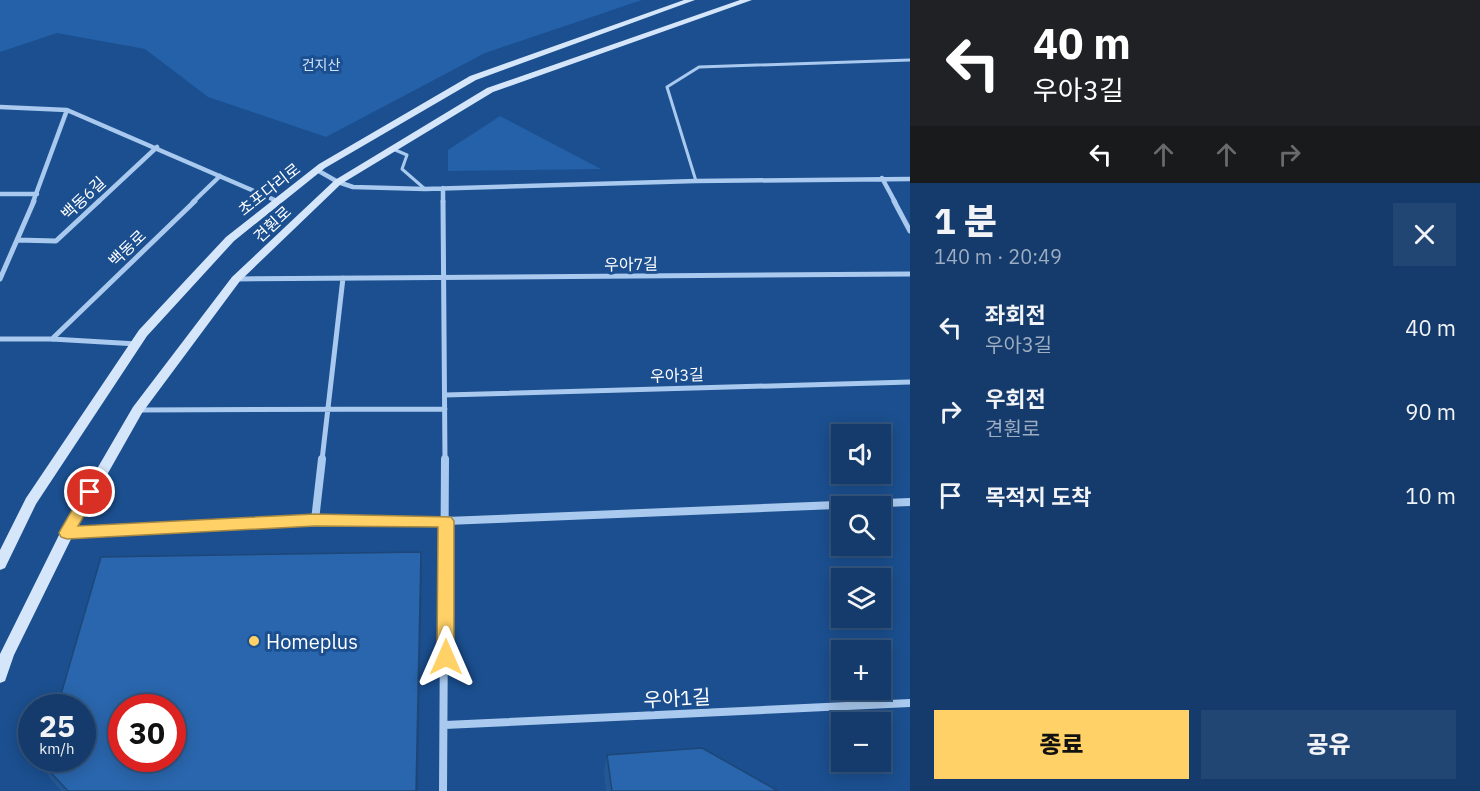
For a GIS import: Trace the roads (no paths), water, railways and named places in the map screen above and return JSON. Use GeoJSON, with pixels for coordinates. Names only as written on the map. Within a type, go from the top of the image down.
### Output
{"type":"FeatureCollection","features":[{"type":"Feature","properties":{"kind":"street","name":"초포다리로"},"geometry":{"type":"LineString","coordinates":[[0,564],[31,502],[143,333],[230,239],[317,170],[474,78],[691,0]]}},
{"type":"Feature","properties":{"kind":"street","name":"견훤로"},"geometry":{"type":"LineString","coordinates":[[0,676],[7,655],[67,533],[137,410],[236,279],[338,182],[490,90],[748,0]]}},
{"type":"Feature","properties":{"kind":"street"},"geometry":{"type":"LineString","coordinates":[[0,107],[67,110],[157,147],[277,201]]}},
{"type":"Feature","properties":{"kind":"street"},"geometry":{"type":"LineString","coordinates":[[0,279],[38,194],[67,110]]}},
{"type":"Feature","properties":{"kind":"street","name":"백동6길"},"geometry":{"type":"LineString","coordinates":[[17,240],[56,241],[157,147]]}},
{"type":"Feature","properties":{"kind":"street"},"geometry":{"type":"LineString","coordinates":[[317,170],[338,182],[353,187],[425,189],[696,181],[910,179]]}},
{"type":"Feature","properties":{"kind":"street","name":"백동로"},"geometry":{"type":"LineString","coordinates":[[52,339],[220,176]]}},
{"type":"Feature","properties":{"kind":"street"},"geometry":{"type":"LineString","coordinates":[[882,178],[910,231]]}},
{"type":"Feature","properties":{"kind":"street"},"geometry":{"type":"LineString","coordinates":[[443,188],[446,521],[443,791]]}},
{"type":"Feature","properties":{"kind":"street"},"geometry":{"type":"LineString","coordinates":[[0,194],[38,194]]}},
{"type":"Feature","properties":{"kind":"street","name":"우아7길"},"geometry":{"type":"LineString","coordinates":[[236,279],[910,274]]}},
{"type":"Feature","properties":{"kind":"street"},"geometry":{"type":"LineString","coordinates":[[315,520],[343,278]]}},
{"type":"Feature","properties":{"kind":"street"},"geometry":{"type":"LineString","coordinates":[[0,339],[52,339],[137,344]]}},
{"type":"Feature","properties":{"kind":"street","name":"우아3길"},"geometry":{"type":"LineString","coordinates":[[445,395],[910,382]]}},
{"type":"Feature","properties":{"kind":"street"},"geometry":{"type":"LineString","coordinates":[[137,410],[328,408],[445,410]]}},
{"type":"Feature","properties":{"kind":"street"},"geometry":{"type":"LineString","coordinates":[[67,533],[315,520],[446,521],[910,502]]}},
{"type":"Feature","properties":{"kind":"street","name":"우아1길"},"geometry":{"type":"LineString","coordinates":[[445,725],[910,704]]}},
{"type":"Feature","properties":{"kind":"lane"},"geometry":{"type":"LineString","coordinates":[[696,181],[668,87],[699,67],[910,60]]}},
{"type":"Feature","properties":{"kind":"lane"},"geometry":{"type":"LineString","coordinates":[[393,149],[408,155],[402,168],[425,189]]}},
{"type":"Feature","properties":{"kind":"place","name":"Homeplus"},"geometry":{"type":"Point","coordinates":[254,641]}},
{"type":"Feature","properties":{"kind":"park label","name":"건지산"},"geometry":{"type":"Point","coordinates":[321,65]}}]}
